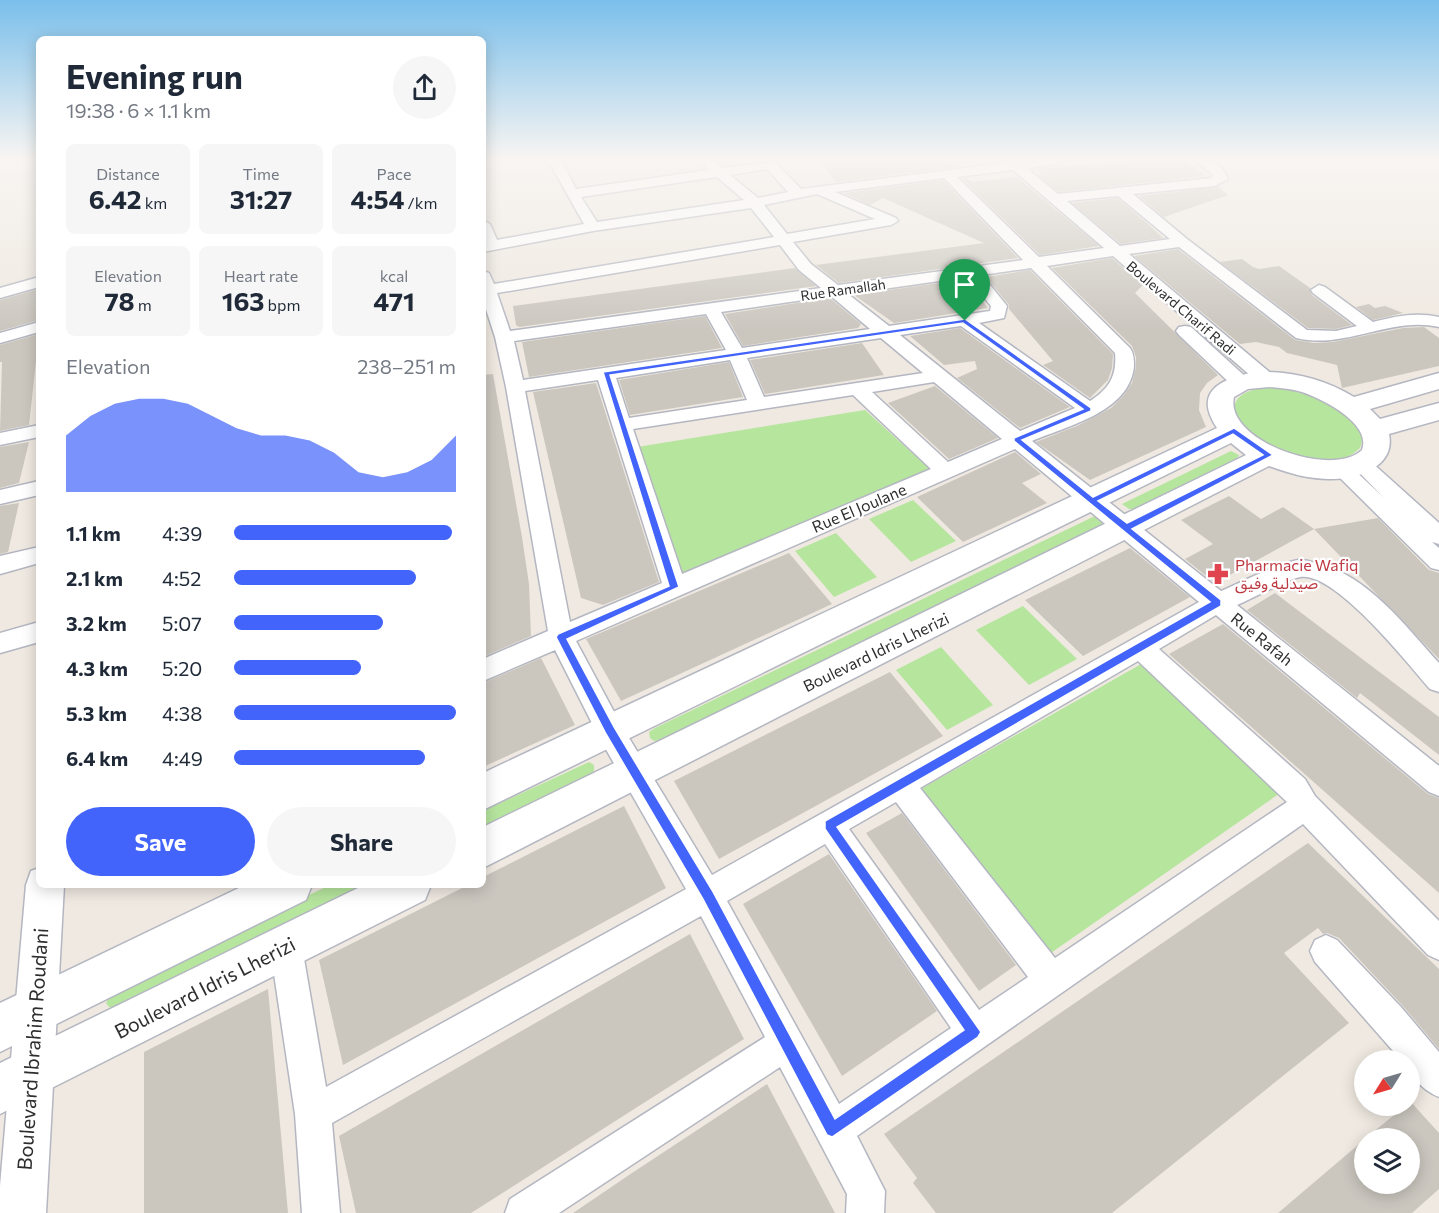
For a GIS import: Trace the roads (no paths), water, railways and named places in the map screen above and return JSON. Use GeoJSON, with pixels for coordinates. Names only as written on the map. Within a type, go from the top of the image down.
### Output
{"type":"FeatureCollection","features":[{"type":"Feature","properties":{"kind":"main road"},"geometry":{"type":"LineString","coordinates":[[1253,381],[1310,387],[1351,406],[1365,418],[1374,430],[1378,444],[1373,457],[1351,467],[1305,467],[1269,455],[1234,431],[1223,417],[1221,401],[1227,391],[1253,381]]}},
{"type":"Feature","properties":{"kind":"main road"},"geometry":{"type":"LineString","coordinates":[[1351,406],[1439,381]]}},
{"type":"Feature","properties":{"kind":"main road"},"geometry":{"type":"LineString","coordinates":[[1374,430],[1439,411]]}},
{"type":"Feature","properties":{"kind":"main road"},"geometry":{"type":"LineString","coordinates":[[486,791],[1234,431]]}},
{"type":"Feature","properties":{"kind":"main road","name":"Boulevard Idris Lherizi"},"geometry":{"type":"LineString","coordinates":[[486,847],[1269,455]]}},
{"type":"Feature","properties":{"kind":"main road"},"geometry":{"type":"LineString","coordinates":[[18,1019],[281,888]]}},
{"type":"Feature","properties":{"kind":"main road","name":"Boulevard Idris Lherizi"},"geometry":{"type":"LineString","coordinates":[[16,1082],[404,888]]}},
{"type":"Feature","properties":{"kind":"street"},"geometry":{"type":"LineString","coordinates":[[586,217],[593,227]]}},
{"type":"Feature","properties":{"kind":"street"},"geometry":{"type":"LineString","coordinates":[[488,246],[663,217]]}},
{"type":"Feature","properties":{"kind":"street","name":"Rue Rafah"},"geometry":{"type":"LineString","coordinates":[[766,217],[806,267],[834,291],[1439,783]]}},
{"type":"Feature","properties":{"kind":"street"},"geometry":{"type":"LineString","coordinates":[[486,283],[891,221],[881,217]]}},
{"type":"Feature","properties":{"kind":"street"},"geometry":{"type":"LineString","coordinates":[[990,217],[1037,263]]}},
{"type":"Feature","properties":{"kind":"street","name":"Boulevard Charif Radi"},"geometry":{"type":"LineString","coordinates":[[1068,217],[1253,381]]}},
{"type":"Feature","properties":{"kind":"street","name":"Boulevard Charif Radi"},"geometry":{"type":"LineString","coordinates":[[1074,217],[1108,253],[1253,381]]}},
{"type":"Feature","properties":{"kind":"street"},"geometry":{"type":"LineString","coordinates":[[1151,217],[1302,334],[1326,338],[1418,318],[1439,322]]}},
{"type":"Feature","properties":{"kind":"street","name":"Rue Ramallah"},"geometry":{"type":"LineString","coordinates":[[504,337],[1182,242]]}},
{"type":"Feature","properties":{"kind":"street","name":"Rue El Joulane"},"geometry":{"type":"LineString","coordinates":[[561,637],[1104,402],[1120,384],[1124,369],[1124,352],[1037,263]]}},
{"type":"Feature","properties":{"kind":"street"},"geometry":{"type":"LineString","coordinates":[[515,387],[993,316],[999,310],[999,306],[971,272]]}},
{"type":"Feature","properties":{"kind":"street"},"geometry":{"type":"LineString","coordinates":[[0,293],[36,283]]}},
{"type":"Feature","properties":{"kind":"street"},"geometry":{"type":"LineString","coordinates":[[486,286],[504,337],[515,387],[561,637],[610,731],[707,895],[788,1042],[832,1130],[866,1191],[865,1213]]}},
{"type":"Feature","properties":{"kind":"street"},"geometry":{"type":"LineString","coordinates":[[1319,290],[1371,328]]}},
{"type":"Feature","properties":{"kind":"street"},"geometry":{"type":"LineString","coordinates":[[711,308],[736,353],[758,404]]}},
{"type":"Feature","properties":{"kind":"street"},"geometry":{"type":"LineString","coordinates":[[965,321],[1089,410]]}},
{"type":"Feature","properties":{"kind":"street"},"geometry":{"type":"LineString","coordinates":[[0,338],[36,328]]}},
{"type":"Feature","properties":{"kind":"street"},"geometry":{"type":"LineString","coordinates":[[605,373],[675,587]]}},
{"type":"Feature","properties":{"kind":"street"},"geometry":{"type":"LineString","coordinates":[[622,425],[939,376]]}},
{"type":"Feature","properties":{"kind":"street"},"geometry":{"type":"LineString","coordinates":[[857,388],[946,471]]}},
{"type":"Feature","properties":{"kind":"street"},"geometry":{"type":"LineString","coordinates":[[0,439],[36,432]]}},
{"type":"Feature","properties":{"kind":"street"},"geometry":{"type":"LineString","coordinates":[[1351,467],[1439,536]]}},
{"type":"Feature","properties":{"kind":"street"},"geometry":{"type":"LineString","coordinates":[[1351,467],[1439,562]]}},
{"type":"Feature","properties":{"kind":"street"},"geometry":{"type":"LineString","coordinates":[[0,497],[36,489]]}},
{"type":"Feature","properties":{"kind":"street"},"geometry":{"type":"LineString","coordinates":[[0,565],[36,556]]}},
{"type":"Feature","properties":{"kind":"street"},"geometry":{"type":"LineString","coordinates":[[313,1114],[707,895],[1139,646],[1217,603],[1300,568],[1310,568],[1358,593],[1439,681]]}},
{"type":"Feature","properties":{"kind":"street"},"geometry":{"type":"LineString","coordinates":[[0,643],[36,634]]}},
{"type":"Feature","properties":{"kind":"street"},"geometry":{"type":"LineString","coordinates":[[486,658],[561,637]]}},
{"type":"Feature","properties":{"kind":"street"},"geometry":{"type":"LineString","coordinates":[[486,669],[561,637]]}},
{"type":"Feature","properties":{"kind":"street"},"geometry":{"type":"LineString","coordinates":[[1139,646],[1295,788],[1305,806],[1439,944]]}},
{"type":"Feature","properties":{"kind":"street"},"geometry":{"type":"LineString","coordinates":[[900,784],[1051,980]]}},
{"type":"Feature","properties":{"kind":"street"},"geometry":{"type":"LineString","coordinates":[[832,1130],[1305,806]]}},
{"type":"Feature","properties":{"kind":"street"},"geometry":{"type":"LineString","coordinates":[[829,825],[974,1032]]}},
{"type":"Feature","properties":{"kind":"street","name":"Boulevard Ibrahim Roudani"},"geometry":{"type":"LineString","coordinates":[[22,1213],[16,1082],[18,1019],[44,888]]}},
{"type":"Feature","properties":{"kind":"street"},"geometry":{"type":"LineString","coordinates":[[286,947],[313,1114],[321,1213]]}},
{"type":"Feature","properties":{"kind":"street"},"geometry":{"type":"LineString","coordinates":[[1326,951],[1389,1019],[1439,1079]]}},
{"type":"Feature","properties":{"kind":"street"},"geometry":{"type":"LineString","coordinates":[[524,1213],[788,1042]]}},
{"type":"Feature","properties":{"kind":"place","name":"Pharmacie Wafiq صيدلية وفيق"},"geometry":{"type":"Point","coordinates":[1218,574]}}]}
